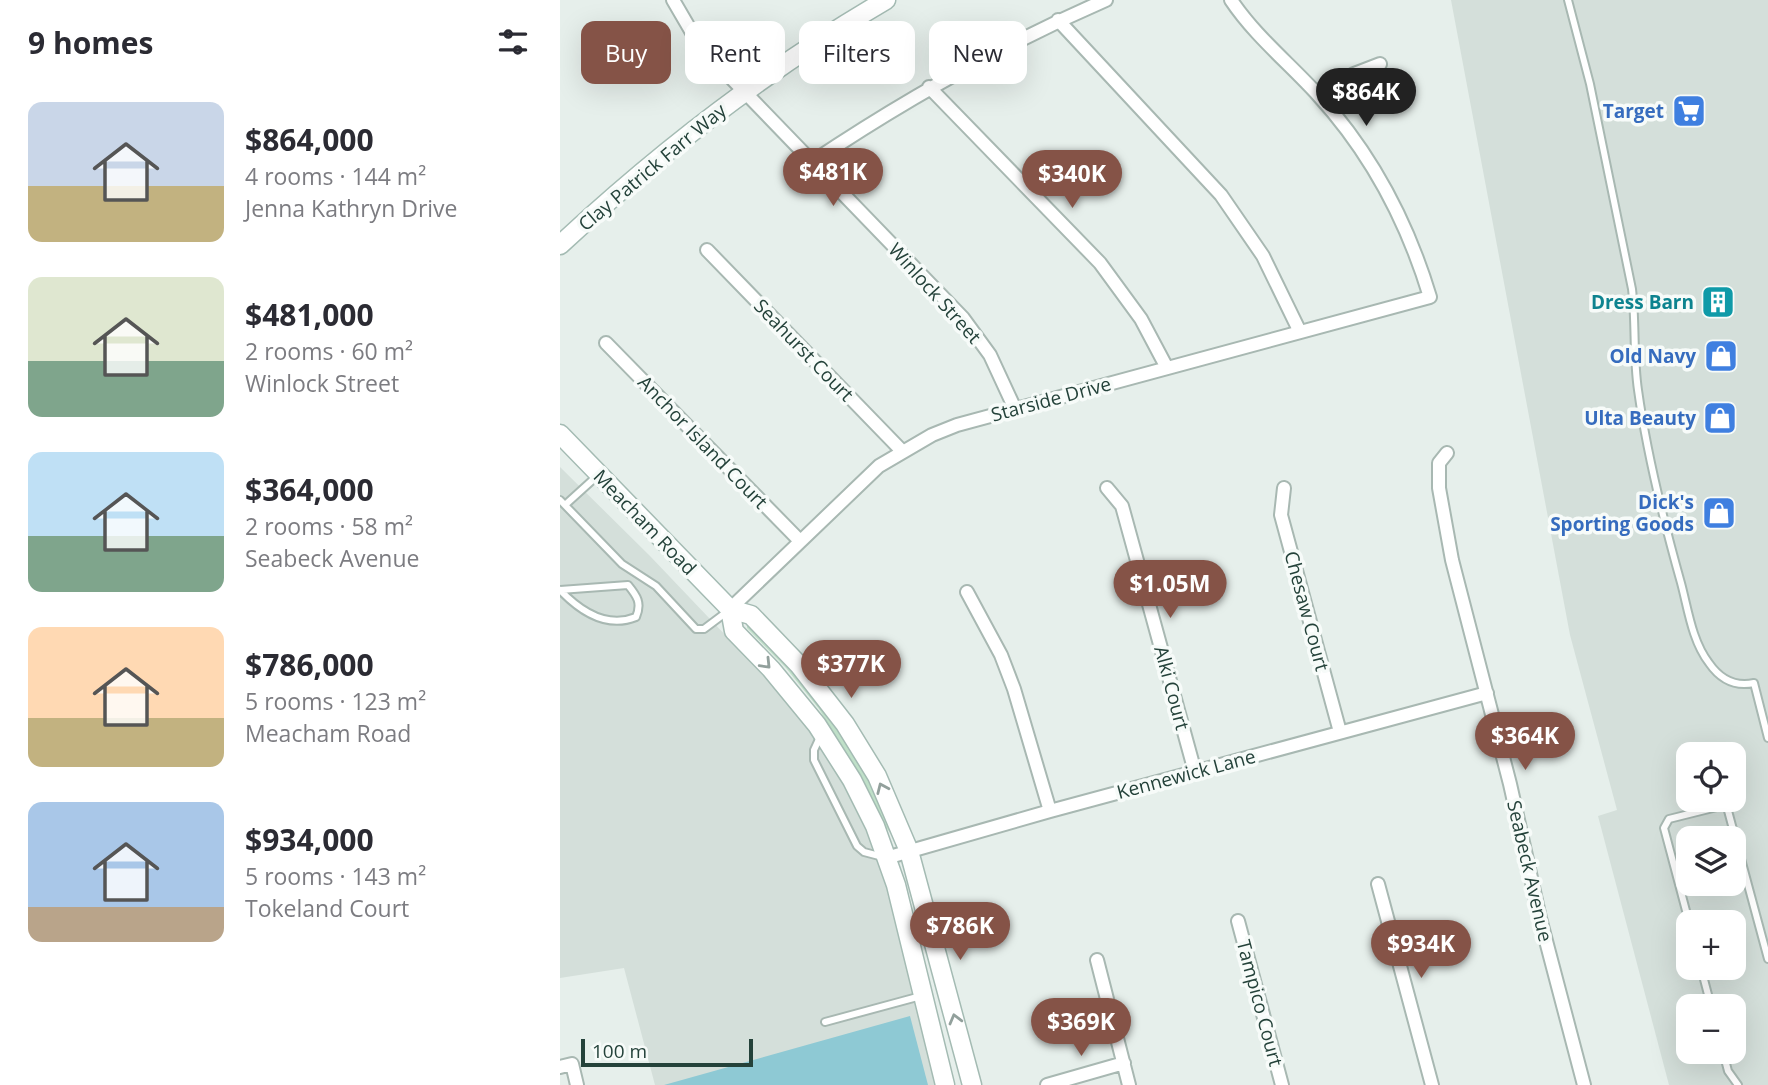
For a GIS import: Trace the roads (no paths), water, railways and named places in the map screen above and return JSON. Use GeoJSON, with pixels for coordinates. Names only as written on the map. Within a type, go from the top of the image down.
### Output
{"type":"FeatureCollection","features":[{"type":"Feature","properties":{"kind":"street","name":"Winlock Street"},"geometry":{"type":"LineString","coordinates":[[673,0],[694,36],[743,92],[963,318],[990,355],[1015,409]]}},
{"type":"Feature","properties":{"kind":"street","name":"Clay Patrick Farr Way"},"geometry":{"type":"LineString","coordinates":[[560,245],[653,161],[743,92],[802,51],[886,0]]}},
{"type":"Feature","properties":{"kind":"street"},"geometry":{"type":"LineString","coordinates":[[811,162],[929,87],[1058,20],[1106,0]]}},
{"type":"Feature","properties":{"kind":"street"},"geometry":{"type":"LineString","coordinates":[[1231,0],[1249,23],[1318,95],[1354,74],[1380,64]]}},
{"type":"Feature","properties":{"kind":"street"},"geometry":{"type":"LineString","coordinates":[[1058,20],[1221,195],[1263,256],[1300,332]]}},
{"type":"Feature","properties":{"kind":"street"},"geometry":{"type":"LineString","coordinates":[[929,87],[1100,263],[1141,318],[1167,368]]}},
{"type":"Feature","properties":{"kind":"street","name":"Starside Drive"},"geometry":{"type":"LineString","coordinates":[[730,609],[862,481],[902,451],[932,435],[957,425],[1430,297],[1411,242],[1379,175],[1341,121],[1318,95]]}},
{"type":"Feature","properties":{"kind":"street","name":"Seahurst Court"},"geometry":{"type":"LineString","coordinates":[[707,250],[902,451]]}},
{"type":"Feature","properties":{"kind":"street","name":"Anchor Island Court"},"geometry":{"type":"LineString","coordinates":[[606,343],[800,541]]}},
{"type":"Feature","properties":{"kind":"street","name":"Meacham Road"},"geometry":{"type":"LineString","coordinates":[[560,434],[730,609],[751,615],[799,665],[845,724],[877,776],[909,850],[972,1085]]}},
{"type":"Feature","properties":{"kind":"street","name":"Seabeck Avenue"},"geometry":{"type":"LineString","coordinates":[[1447,453],[1439,463],[1444,524],[1510,784],[1581,1084]]}},
{"type":"Feature","properties":{"kind":"street","name":"Alki Court"},"geometry":{"type":"LineString","coordinates":[[1107,488],[1122,506],[1195,772]]}},
{"type":"Feature","properties":{"kind":"street","name":"Chesaw Court"},"geometry":{"type":"LineString","coordinates":[[1284,488],[1281,515],[1340,732]]}},
{"type":"Feature","properties":{"kind":"street"},"geometry":{"type":"LineString","coordinates":[[967,592],[1001,655],[1014,689],[1049,811]]}},
{"type":"Feature","properties":{"kind":"street","name":"Meacham Road"},"geometry":{"type":"LineString","coordinates":[[730,609],[734,631],[798,700],[822,732],[852,780],[875,826],[896,885],[945,1085]]}},
{"type":"Feature","properties":{"kind":"street","name":"Kennewick Lane"},"geometry":{"type":"LineString","coordinates":[[886,858],[1049,811],[1487,693]]}},
{"type":"Feature","properties":{"kind":"street"},"geometry":{"type":"LineString","coordinates":[[1378,884],[1432,1085]]}},
{"type":"Feature","properties":{"kind":"street","name":"Tampico Court"},"geometry":{"type":"LineString","coordinates":[[1238,921],[1282,1085]]}},
{"type":"Feature","properties":{"kind":"street"},"geometry":{"type":"LineString","coordinates":[[1097,960],[1129,1085]]}},
{"type":"Feature","properties":{"kind":"street"},"geometry":{"type":"LineString","coordinates":[[1047,1085],[1124,1063]]}},
{"type":"Feature","properties":{"kind":"street"},"geometry":{"type":"LineString","coordinates":[[566,1066],[577,1085]]}},
{"type":"Feature","properties":{"kind":"lane"},"geometry":{"type":"LineString","coordinates":[[1567,0],[1590,84],[1632,289],[1636,316],[1634,345],[1638,389],[1656,492],[1693,628],[1708,663],[1719,674],[1741,685],[1754,683],[1768,738]]}},
{"type":"Feature","properties":{"kind":"lane"},"geometry":{"type":"LineString","coordinates":[[599,474],[563,503],[622,564],[656,586],[674,603],[696,629],[704,629],[730,609]]}},
{"type":"Feature","properties":{"kind":"lane"},"geometry":{"type":"LineString","coordinates":[[628,585],[637,596],[640,608],[636,617],[623,623],[604,619],[579,610],[560,590],[628,585]]}},
{"type":"Feature","properties":{"kind":"lane"},"geometry":{"type":"LineString","coordinates":[[822,732],[814,750],[814,760],[857,846],[864,852],[886,858]]}},
{"type":"Feature","properties":{"kind":"lane"},"geometry":{"type":"LineString","coordinates":[[1686,910],[1664,828],[1669,819],[1721,806],[1727,807],[1768,959]]}},
{"type":"Feature","properties":{"kind":"lane"},"geometry":{"type":"LineString","coordinates":[[825,1022],[923,995]]}},
{"type":"Feature","properties":{"kind":"lane"},"geometry":{"type":"LineString","coordinates":[[1726,1064],[1738,1085]]}},
{"type":"Feature","properties":{"kind":"water"},"geometry":{"type":"Polygon","coordinates":[[[910,1016],[928,1085],[664,1085],[910,1016]]]}},
{"type":"Feature","properties":{"kind":"place","name":"Target"},"geometry":{"type":"Point","coordinates":[1689,111]}},
{"type":"Feature","properties":{"kind":"place","name":"Dress Barn"},"geometry":{"type":"Point","coordinates":[1718,302]}},
{"type":"Feature","properties":{"kind":"place","name":"Old Navy"},"geometry":{"type":"Point","coordinates":[1721,356]}},
{"type":"Feature","properties":{"kind":"place","name":"Ulta Beauty"},"geometry":{"type":"Point","coordinates":[1720,418]}},
{"type":"Feature","properties":{"kind":"place","name":"Dick's Sporting Goods"},"geometry":{"type":"Point","coordinates":[1719,513]}}]}
